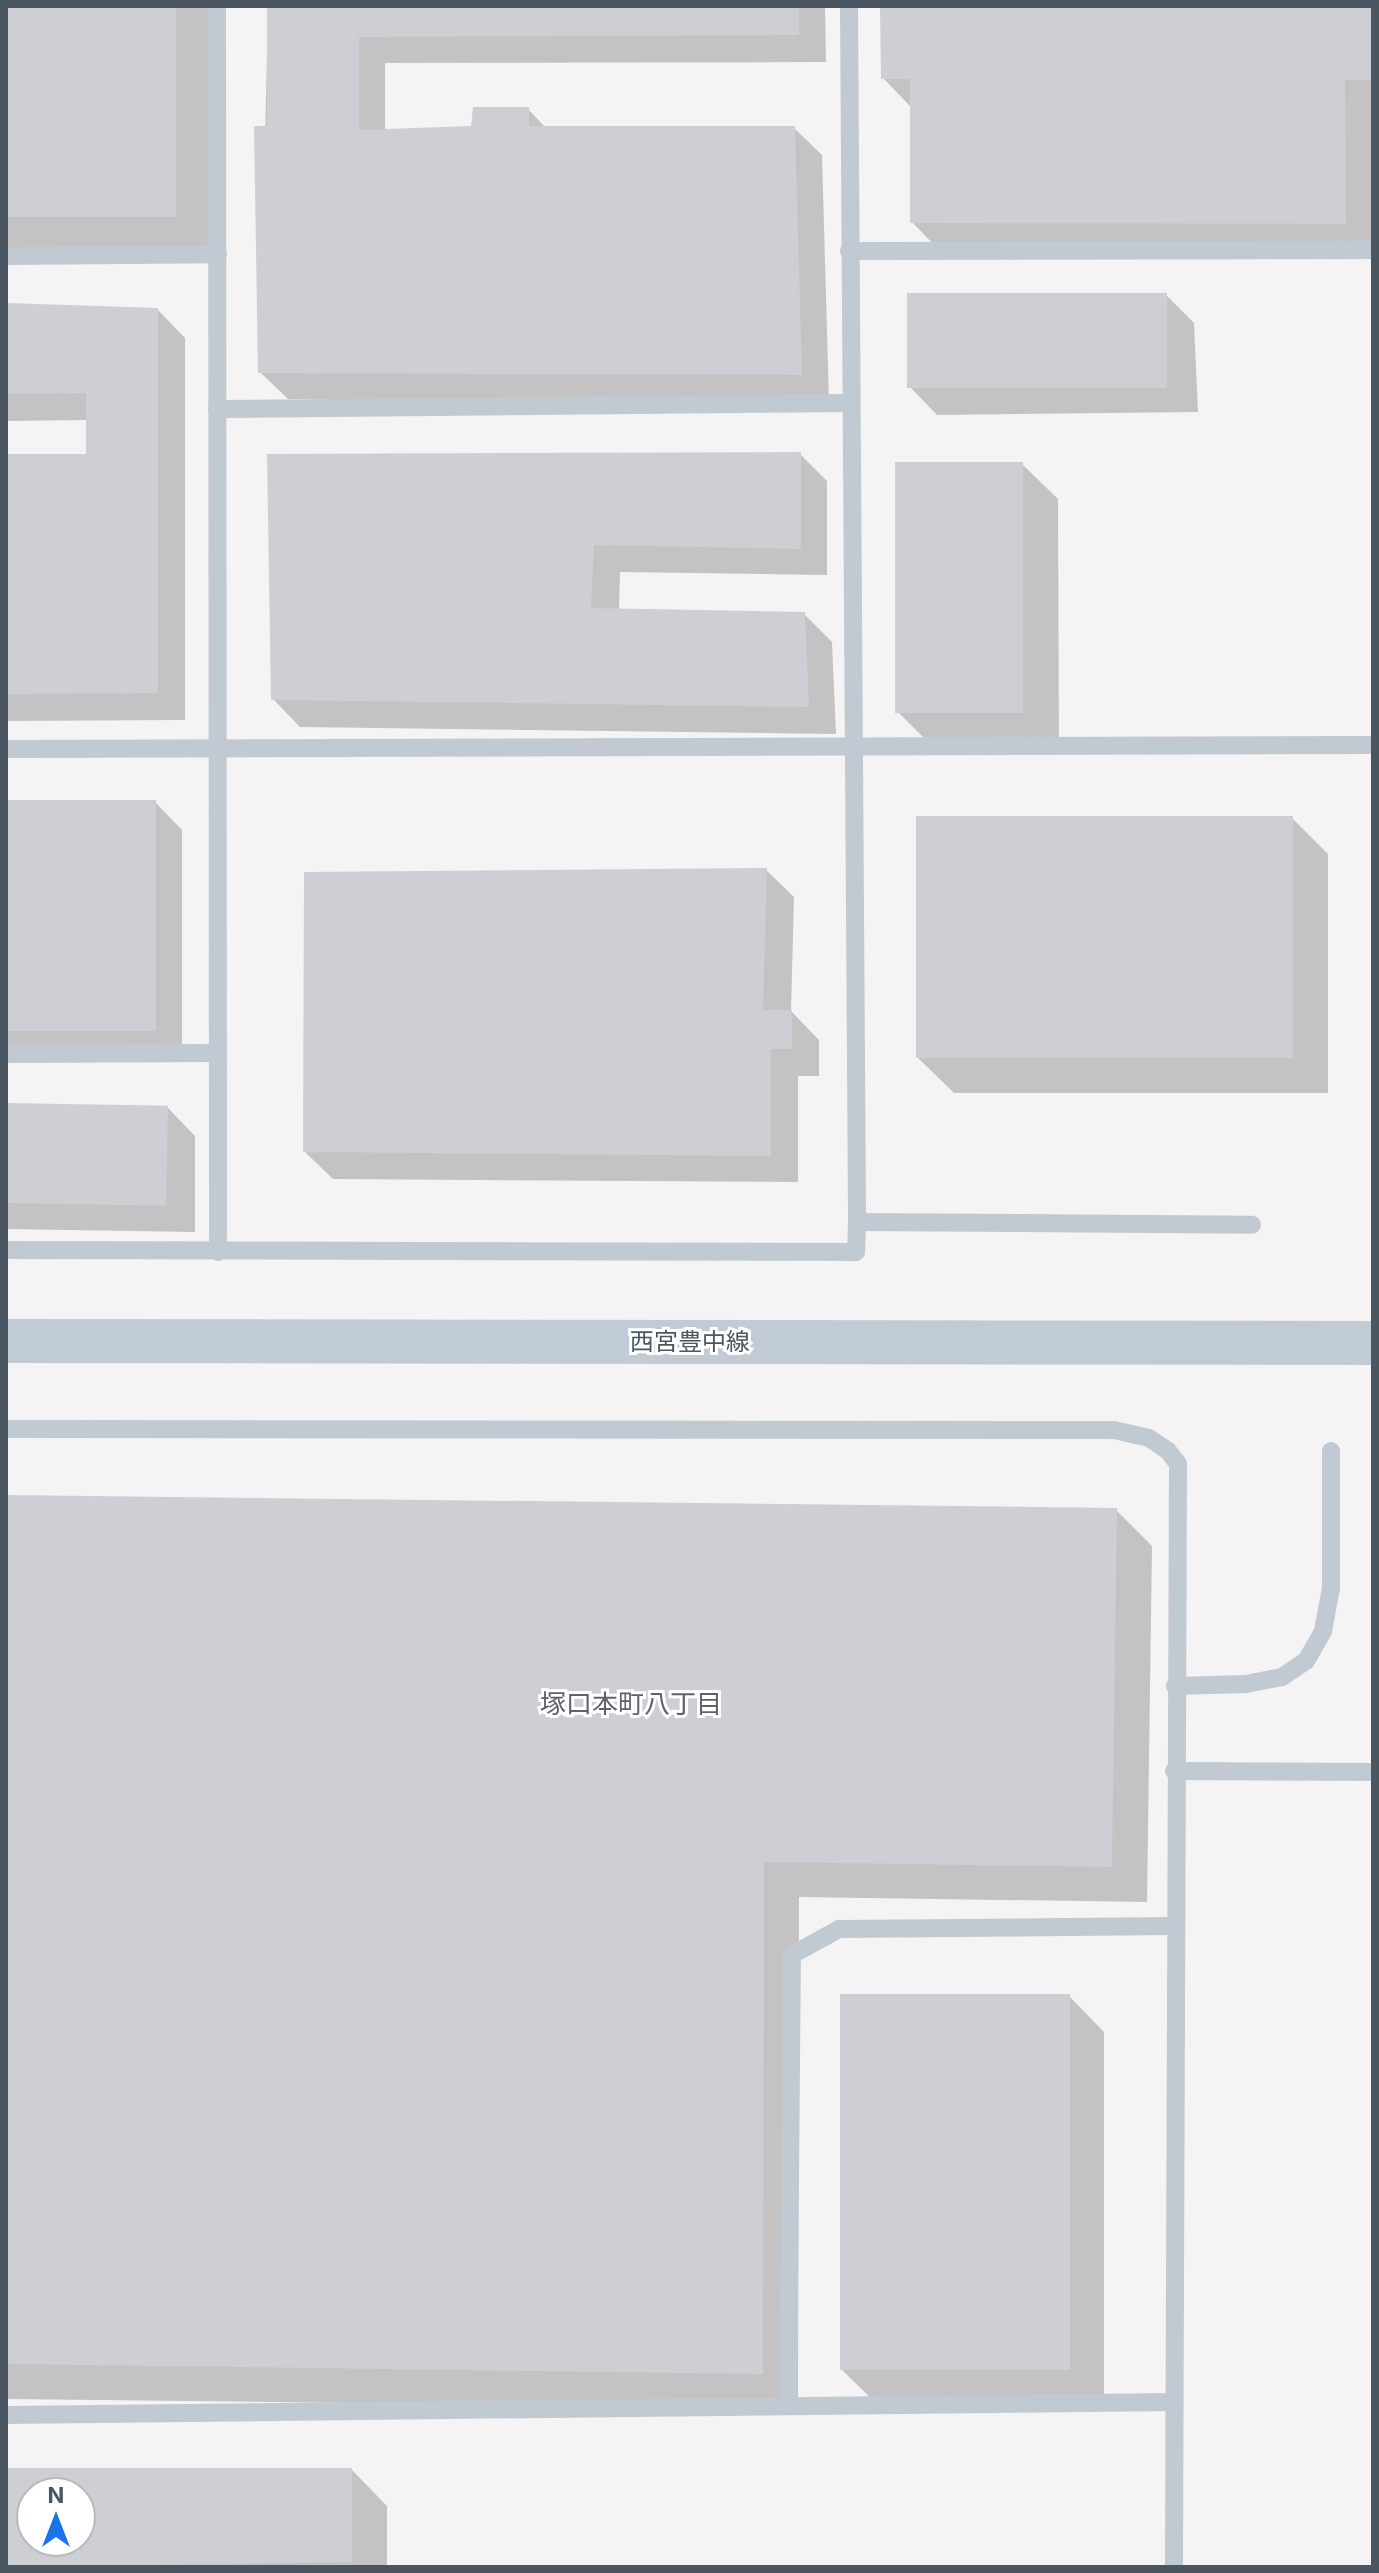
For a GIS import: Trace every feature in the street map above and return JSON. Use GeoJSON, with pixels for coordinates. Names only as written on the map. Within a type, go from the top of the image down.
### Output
{"type":"FeatureCollection","features":[{"type":"Feature","properties":{"kind":"main road","name":"西宮豊中線"},"geometry":{"type":"LineString","coordinates":[[6,1341],[1373,1343]]}},
{"type":"Feature","properties":{"kind":"lane"},"geometry":{"type":"LineString","coordinates":[[217,6],[215,1053],[218,1252]]}},
{"type":"Feature","properties":{"kind":"lane"},"geometry":{"type":"LineString","coordinates":[[6,1250],[856,1252],[849,745],[849,6]]}},
{"type":"Feature","properties":{"kind":"lane"},"geometry":{"type":"LineString","coordinates":[[849,251],[1373,250]]}},
{"type":"Feature","properties":{"kind":"lane"},"geometry":{"type":"LineString","coordinates":[[6,256],[218,254]]}},
{"type":"Feature","properties":{"kind":"lane"},"geometry":{"type":"LineString","coordinates":[[217,409],[849,403]]}},
{"type":"Feature","properties":{"kind":"lane"},"geometry":{"type":"LineString","coordinates":[[6,749],[1373,745]]}},
{"type":"Feature","properties":{"kind":"lane"},"geometry":{"type":"LineString","coordinates":[[6,1054],[215,1053]]}},
{"type":"Feature","properties":{"kind":"lane"},"geometry":{"type":"LineString","coordinates":[[857,1222],[1252,1225]]}},
{"type":"Feature","properties":{"kind":"lane"},"geometry":{"type":"LineString","coordinates":[[6,1429],[1114,1430],[1149,1438],[1178,1464],[1173,1926],[1174,2567]]}},
{"type":"Feature","properties":{"kind":"lane"},"geometry":{"type":"LineString","coordinates":[[1175,1686],[1258,1681],[1306,1661],[1323,1631],[1331,1588],[1331,1451]]}},
{"type":"Feature","properties":{"kind":"lane"},"geometry":{"type":"LineString","coordinates":[[1174,1771],[1373,1772]]}},
{"type":"Feature","properties":{"kind":"lane"},"geometry":{"type":"LineString","coordinates":[[788,2406],[792,1955],[839,1929],[1173,1926]]}},
{"type":"Feature","properties":{"kind":"lane"},"geometry":{"type":"LineString","coordinates":[[6,2415],[1173,2402]]}},
{"type":"Feature","properties":{"kind":"building"},"geometry":{"type":"Polygon","coordinates":[[[6,6],[176,6],[176,217],[6,217],[6,6]]]}},
{"type":"Feature","properties":{"kind":"building"},"geometry":{"type":"Polygon","coordinates":[[[267,6],[799,6],[799,35],[359,37],[359,130],[471,126],[473,107],[529,107],[529,126],[795,126],[802,375],[258,373],[254,126],[267,126],[267,6]]]}},
{"type":"Feature","properties":{"kind":"building"},"geometry":{"type":"Polygon","coordinates":[[[880,6],[1373,6],[1373,80],[1345,80],[1346,224],[910,223],[910,79],[881,79],[880,6]]]}},
{"type":"Feature","properties":{"kind":"building"},"geometry":{"type":"Polygon","coordinates":[[[907,293],[1167,293],[1167,388],[907,388],[907,293]]]}},
{"type":"Feature","properties":{"kind":"building"},"geometry":{"type":"Polygon","coordinates":[[[6,303],[158,308],[158,693],[6,694],[6,454],[86,454],[86,393],[6,394],[6,303]]]}},
{"type":"Feature","properties":{"kind":"building"},"geometry":{"type":"Polygon","coordinates":[[[801,452],[801,549],[594,545],[591,608],[805,612],[809,707],[271,700],[267,454],[801,452]]]}},
{"type":"Feature","properties":{"kind":"building"},"geometry":{"type":"Polygon","coordinates":[[[895,462],[1023,462],[1023,713],[895,713],[895,462]]]}},
{"type":"Feature","properties":{"kind":"building"},"geometry":{"type":"Polygon","coordinates":[[[6,800],[156,800],[156,1031],[6,1031],[6,800]]]}},
{"type":"Feature","properties":{"kind":"building"},"geometry":{"type":"Polygon","coordinates":[[[916,816],[1293,816],[1293,1058],[916,1058],[916,816]]]}},
{"type":"Feature","properties":{"kind":"building"},"geometry":{"type":"Polygon","coordinates":[[[767,868],[763,1010],[792,1010],[792,1049],[771,1049],[771,1156],[303,1152],[304,872],[767,868]]]}},
{"type":"Feature","properties":{"kind":"building"},"geometry":{"type":"Polygon","coordinates":[[[6,1103],[168,1106],[166,1206],[6,1203],[6,1103]]]}},
{"type":"Feature","properties":{"kind":"building"},"geometry":{"type":"Polygon","coordinates":[[[6,1495],[1117,1508],[1112,1867],[764,1862],[763,2374],[6,2364],[6,1495]]]}},
{"type":"Feature","properties":{"kind":"building"},"geometry":{"type":"Polygon","coordinates":[[[840,1994],[1070,1994],[1070,2370],[840,2370],[840,1994]]]}},
{"type":"Feature","properties":{"kind":"building"},"geometry":{"type":"Polygon","coordinates":[[[6,2468],[352,2468],[352,2562],[6,2567],[6,2468]]]}},
{"type":"Feature","properties":{"kind":"district","name":"塚口本町八丁目"},"geometry":{"type":"Point","coordinates":[631,1704]}}]}
